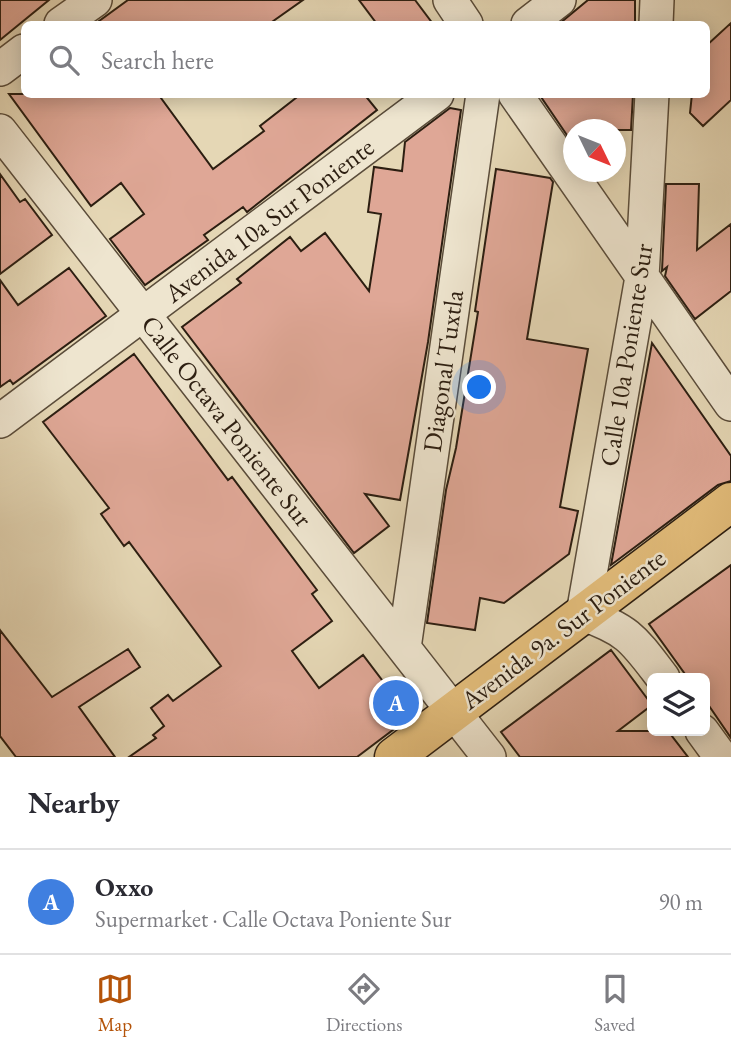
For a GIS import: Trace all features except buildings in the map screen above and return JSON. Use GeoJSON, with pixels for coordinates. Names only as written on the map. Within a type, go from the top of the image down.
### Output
{"type":"FeatureCollection","features":[{"type":"Feature","properties":{"kind":"main road","name":"Avenida 9a. Sur Poniente"},"geometry":{"type":"LineString","coordinates":[[394,757],[731,502]]}},
{"type":"Feature","properties":{"kind":"street"},"geometry":{"type":"LineString","coordinates":[[65,21],[95,0]]}},
{"type":"Feature","properties":{"kind":"street"},"geometry":{"type":"LineString","coordinates":[[450,0],[464,21]]}},
{"type":"Feature","properties":{"kind":"street"},"geometry":{"type":"LineString","coordinates":[[532,21],[559,0]]}},
{"type":"Feature","properties":{"kind":"street"},"geometry":{"type":"LineString","coordinates":[[656,21],[657,0]]}},
{"type":"Feature","properties":{"kind":"street"},"geometry":{"type":"LineString","coordinates":[[0,69],[21,53]]}},
{"type":"Feature","properties":{"kind":"street","name":"Avenida 10a Sur Poniente"},"geometry":{"type":"LineString","coordinates":[[0,421],[432,98]]}},
{"type":"Feature","properties":{"kind":"street","name":"Diagonal Tuxtla"},"geometry":{"type":"LineString","coordinates":[[404,648],[481,98]]}},
{"type":"Feature","properties":{"kind":"street"},"geometry":{"type":"LineString","coordinates":[[518,98],[731,404]]}},
{"type":"Feature","properties":{"kind":"street","name":"Calle 10a Poniente Sur"},"geometry":{"type":"LineString","coordinates":[[583,614],[642,277],[652,98]]}},
{"type":"Feature","properties":{"kind":"street","name":"Calle Octava Poniente Sur"},"geometry":{"type":"LineString","coordinates":[[0,131],[489,757]]}},
{"type":"Feature","properties":{"kind":"street"},"geometry":{"type":"LineString","coordinates":[[583,614],[616,625],[637,643],[659,673]]}},
{"type":"Feature","properties":{"kind":"street"},"geometry":{"type":"LineString","coordinates":[[706,736],[721,757]]}},
{"type":"Feature","properties":{"kind":"place","name":"Oxxo"},"geometry":{"type":"Point","coordinates":[396,703]}}]}
